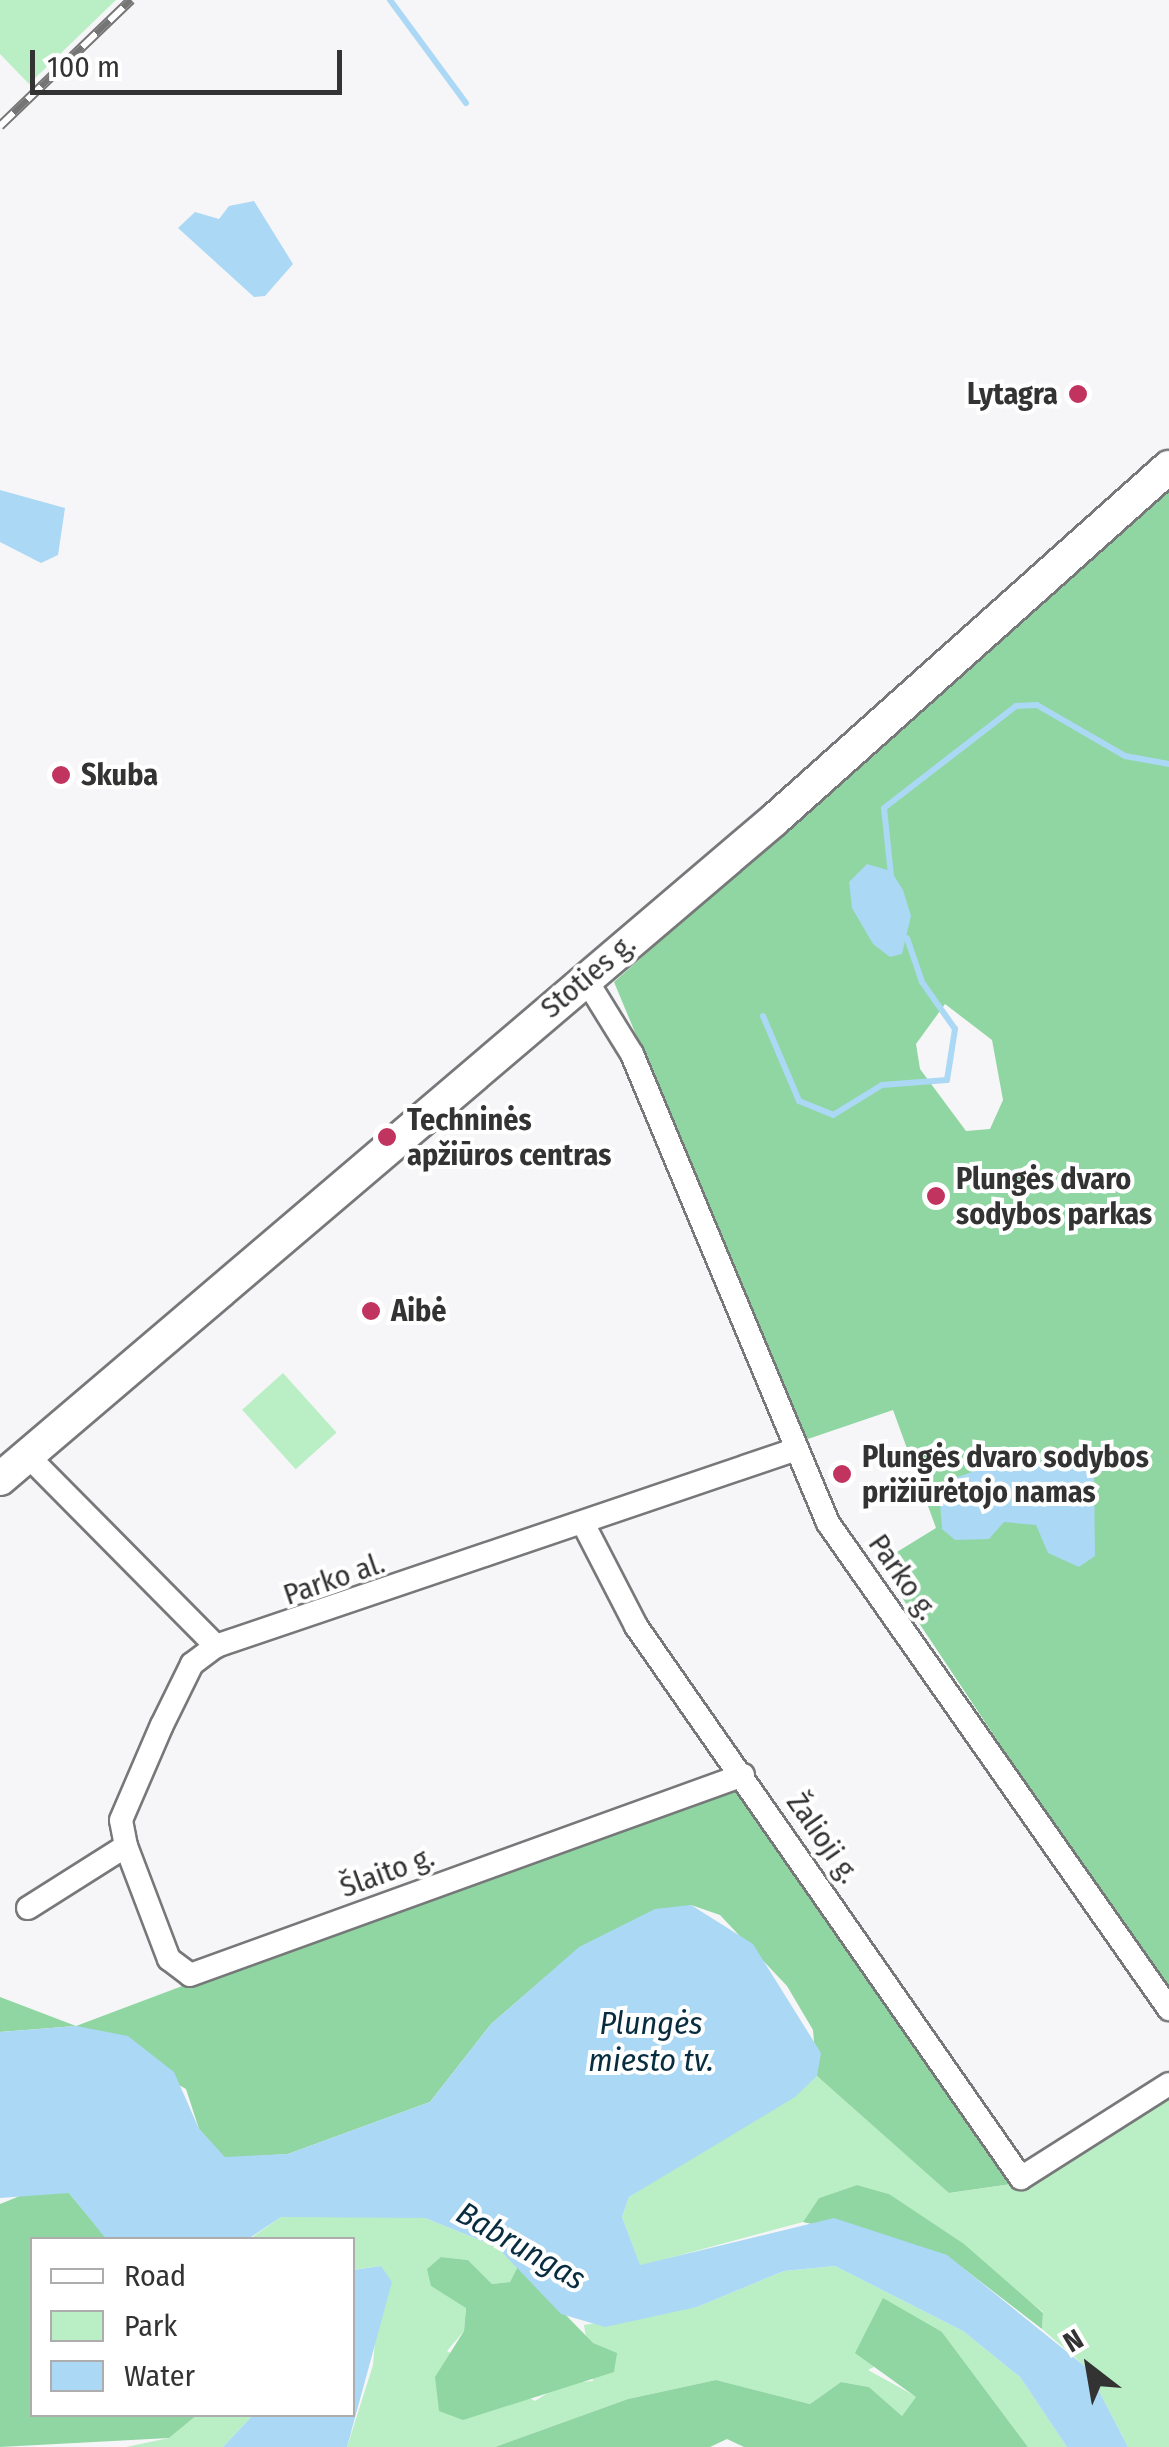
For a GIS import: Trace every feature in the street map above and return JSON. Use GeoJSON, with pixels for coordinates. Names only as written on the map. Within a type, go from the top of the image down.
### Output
{"type":"FeatureCollection","features":[{"type":"Feature","properties":{"kind":"main road","name":"Stoties g."},"geometry":{"type":"LineString","coordinates":[[0,1479],[585,978],[1169,467]]}},
{"type":"Feature","properties":{"kind":"street","name":"Parko g."},"geometry":{"type":"LineString","coordinates":[[585,978],[632,1054],[794,1450],[828,1523],[1169,2009]]}},
{"type":"Feature","properties":{"kind":"street","name":"Parko al."},"geometry":{"type":"LineString","coordinates":[[126,1846],[121,1820],[162,1725],[192,1664],[216,1646],[585,1526],[794,1450]]}},
{"type":"Feature","properties":{"kind":"street"},"geometry":{"type":"LineString","coordinates":[[27,1455],[216,1646]]}},
{"type":"Feature","properties":{"kind":"street","name":"Žalioji g."},"geometry":{"type":"LineString","coordinates":[[585,1526],[636,1626],[744,1775],[1020,2178],[1169,2084]]}},
{"type":"Feature","properties":{"kind":"street","name":"Šlaito g."},"geometry":{"type":"LineString","coordinates":[[126,1846],[169,1959],[190,1975],[744,1775]]}},
{"type":"Feature","properties":{"kind":"street"},"geometry":{"type":"LineString","coordinates":[[28,1908],[126,1846]]}},
{"type":"Feature","properties":{"kind":"green space"},"geometry":{"type":"Polygon","coordinates":[[[0,0],[116,0],[29,84],[0,54],[0,0]]]}},
{"type":"Feature","properties":{"kind":"green space","name":"Plungės dvaro sodybos parkas"},"geometry":{"type":"Polygon","coordinates":[[[1169,490],[1169,1998],[879,1563],[936,1528],[893,1410],[805,1440],[614,982],[1169,490]],[[945,1004],[916,1044],[920,1069],[966,1131],[990,1129],[1003,1100],[992,1040],[945,1004]]]}},
{"type":"Feature","properties":{"kind":"green space"},"geometry":{"type":"Polygon","coordinates":[[[283,1373],[337,1432],[296,1469],[242,1410],[283,1373]]]}},
{"type":"Feature","properties":{"kind":"green space"},"geometry":{"type":"Polygon","coordinates":[[[743,1775],[1018,2183],[949,2193],[817,2076],[813,2030],[787,1986],[720,1915],[691,1905],[579,1948],[491,2024],[430,2102],[288,2154],[225,2158],[199,2129],[186,2089],[76,2026],[743,1775]]]}},
{"type":"Feature","properties":{"kind":"green space"},"geometry":{"type":"Polygon","coordinates":[[[0,1997],[76,2026],[0,2032],[0,1997]]]}},
{"type":"Feature","properties":{"kind":"green space"},"geometry":{"type":"Polygon","coordinates":[[[817,2076],[950,2193],[1018,2183],[1169,2092],[1169,2447],[1128,2447],[1087,2368],[1042,2329],[1043,2312],[889,2194],[857,2185],[819,2198],[803,2222],[640,2266],[622,2217],[629,2197],[817,2076]]]}},
{"type":"Feature","properties":{"kind":"green space"},"geometry":{"type":"Polygon","coordinates":[[[857,2185],[889,2194],[964,2244],[1043,2313],[1042,2329],[946,2255],[803,2222],[819,2198],[857,2185]]]}},
{"type":"Feature","properties":{"kind":"green space"},"geometry":{"type":"Polygon","coordinates":[[[40,2188],[69,2193],[105,2237],[30,2237],[30,2417],[195,2417],[169,2438],[0,2447],[0,2204],[40,2188]]]}},
{"type":"Feature","properties":{"kind":"green space"},"geometry":{"type":"Polygon","coordinates":[[[281,2217],[425,2218],[497,2247],[518,2266],[510,2282],[492,2284],[468,2260],[441,2257],[431,2286],[466,2307],[464,2331],[447,2351],[535,2401],[563,2383],[593,2381],[584,2325],[697,2307],[784,2271],[835,2266],[963,2331],[1020,2377],[1067,2447],[1028,2447],[942,2332],[868,2370],[917,2397],[902,2416],[869,2387],[841,2382],[810,2404],[716,2380],[628,2399],[495,2447],[347,2447],[373,2365],[381,2266],[355,2270],[355,2237],[252,2237],[281,2217]]]}},
{"type":"Feature","properties":{"kind":"green space"},"geometry":{"type":"Polygon","coordinates":[[[441,2257],[468,2260],[492,2284],[510,2282],[518,2266],[593,2343],[617,2353],[614,2372],[463,2420],[439,2411],[435,2377],[464,2331],[466,2308],[431,2286],[427,2269],[441,2257]]]}},
{"type":"Feature","properties":{"kind":"green space"},"geometry":{"type":"Polygon","coordinates":[[[883,2298],[942,2332],[1028,2447],[744,2447],[727,2439],[710,2447],[495,2447],[628,2399],[716,2380],[810,2404],[841,2382],[869,2387],[902,2416],[916,2397],[855,2353],[883,2298]]]}},
{"type":"Feature","properties":{"kind":"green space"},"geometry":{"type":"Polygon","coordinates":[[[195,2417],[251,2417],[223,2447],[126,2447],[169,2438],[195,2417]]]}},
{"type":"Feature","properties":{"kind":"water"},"geometry":{"type":"Polygon","coordinates":[[[254,201],[293,264],[265,296],[254,297],[178,228],[195,212],[219,219],[229,206],[254,201]]]}},
{"type":"Feature","properties":{"kind":"water"},"geometry":{"type":"Polygon","coordinates":[[[0,490],[65,508],[58,555],[41,563],[0,542],[0,490]]]}},
{"type":"Feature","properties":{"kind":"water"},"geometry":{"type":"Polygon","coordinates":[[[867,864],[891,871],[903,890],[911,916],[902,954],[890,957],[873,944],[852,908],[849,882],[867,864]]]}},
{"type":"Feature","properties":{"kind":"water"},"geometry":{"type":"Polygon","coordinates":[[[1047,1459],[1085,1465],[1094,1475],[1095,1556],[1079,1567],[1048,1553],[1036,1525],[1004,1522],[989,1539],[955,1540],[942,1529],[940,1502],[958,1477],[992,1465],[1025,1470],[1047,1459]]]}},
{"type":"Feature","properties":{"kind":"water","name":"Plungės miesto tv."},"geometry":{"type":"Polygon","coordinates":[[[691,1905],[753,1944],[821,2053],[817,2076],[795,2097],[629,2197],[622,2217],[640,2265],[834,2218],[947,2255],[1087,2368],[1128,2447],[1067,2447],[1020,2377],[963,2331],[835,2266],[784,2271],[697,2307],[605,2327],[561,2314],[497,2247],[425,2218],[281,2217],[251,2237],[105,2237],[69,2193],[0,2198],[0,2032],[76,2026],[128,2036],[174,2072],[199,2129],[225,2157],[288,2154],[430,2102],[491,2024],[579,1947],[655,1909],[691,1905]]]}},
{"type":"Feature","properties":{"kind":"water"},"geometry":{"type":"Polygon","coordinates":[[[381,2266],[392,2282],[347,2447],[223,2447],[251,2417],[355,2417],[355,2270],[381,2266]]]}},
{"type":"Feature","properties":{"kind":"waterway"},"geometry":{"type":"LineString","coordinates":[[390,0],[466,103]]}},
{"type":"Feature","properties":{"kind":"waterway"},"geometry":{"type":"LineString","coordinates":[[891,875],[884,808],[1016,706],[1037,705],[1125,756],[1169,764]]}},
{"type":"Feature","properties":{"kind":"waterway"},"geometry":{"type":"LineString","coordinates":[[763,1016],[799,1101],[833,1115],[882,1085],[947,1080],[955,1029],[922,982],[907,938]]}},
{"type":"Feature","properties":{"kind":"railway"},"geometry":{"type":"LineString","coordinates":[[0,126],[131,0]]}},
{"type":"Feature","properties":{"kind":"place","name":"Lytagra"},"geometry":{"type":"Point","coordinates":[1078,394]}},
{"type":"Feature","properties":{"kind":"place","name":"Skuba"},"geometry":{"type":"Point","coordinates":[61,775]}},
{"type":"Feature","properties":{"kind":"place","name":"Techninės apžiūros centras"},"geometry":{"type":"Point","coordinates":[387,1137]}},
{"type":"Feature","properties":{"kind":"place","name":"Plungės dvaro sodybos parkas"},"geometry":{"type":"Point","coordinates":[936,1196]}},
{"type":"Feature","properties":{"kind":"place","name":"Aibė"},"geometry":{"type":"Point","coordinates":[371,1311]}},
{"type":"Feature","properties":{"kind":"place","name":"Plungės dvaro sodybos prižiūrėtojo namas"},"geometry":{"type":"Point","coordinates":[842,1474]}},
{"type":"Feature","properties":{"kind":"water label","name":"Babrungas"},"geometry":{"type":"Point","coordinates":[521,2246]}}]}
